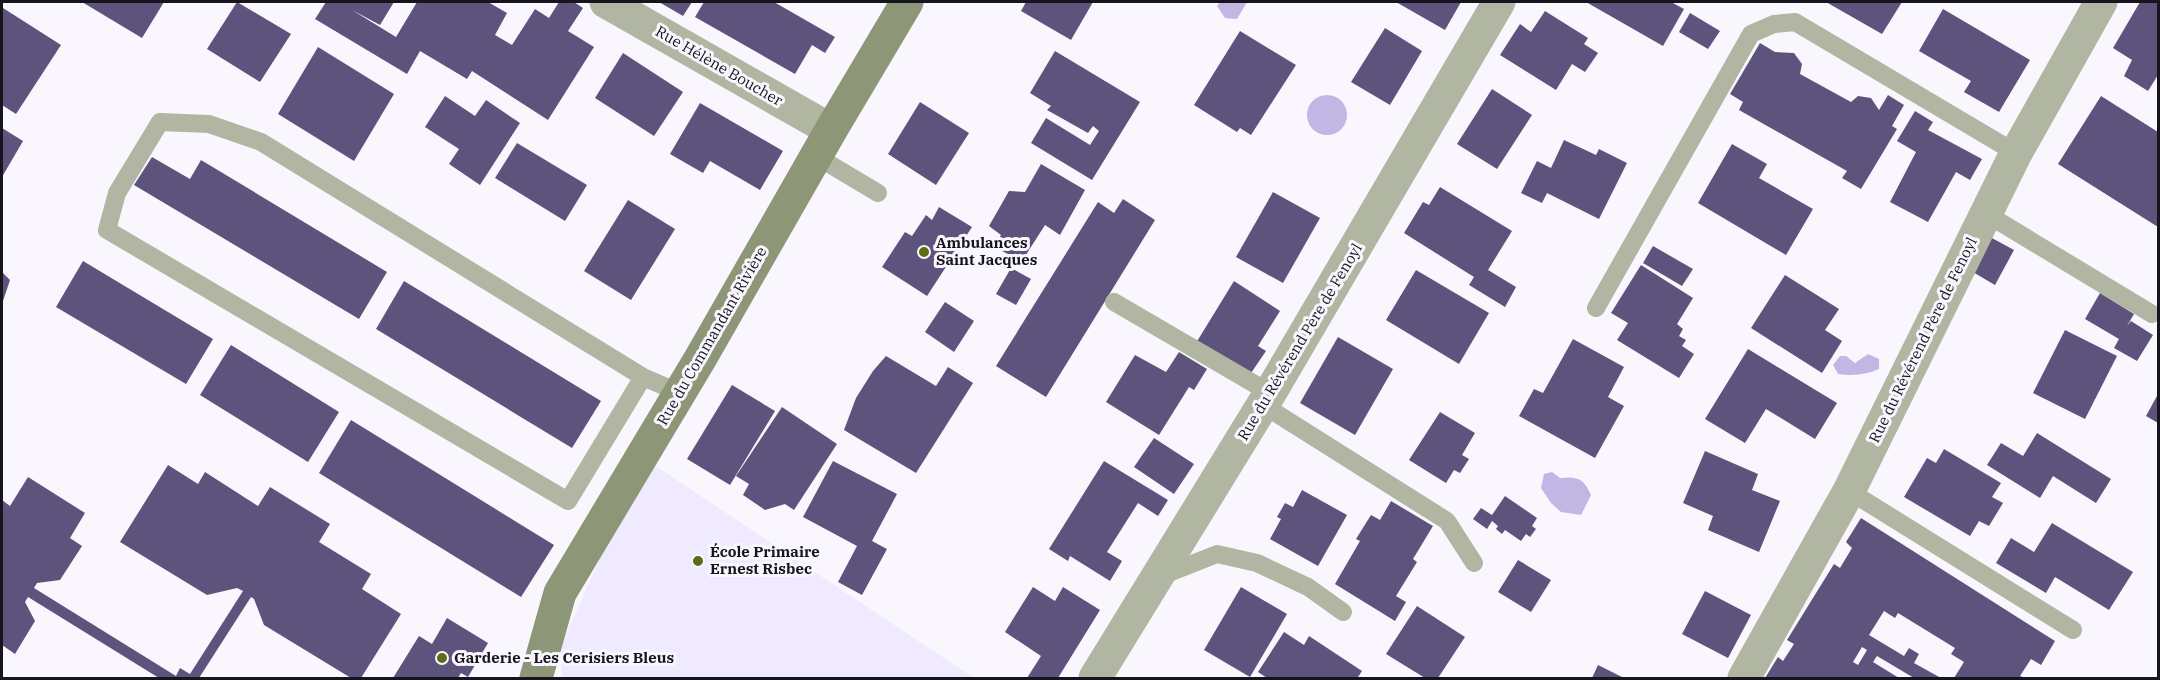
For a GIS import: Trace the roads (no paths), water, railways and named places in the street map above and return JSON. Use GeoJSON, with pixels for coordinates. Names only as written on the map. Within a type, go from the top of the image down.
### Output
{"type":"FeatureCollection","features":[{"type":"Feature","properties":{"kind":"street","name":"Rue Hélène Boucher"},"geometry":{"type":"LineString","coordinates":[[606,2],[823,143]]}},
{"type":"Feature","properties":{"kind":"street","name":"Rue du Commandant Rivière"},"geometry":{"type":"LineString","coordinates":[[536,678],[560,593],[680,393],[823,143],[907,2]]}},
{"type":"Feature","properties":{"kind":"street","name":"Rue du Révérend Père de Fenoyl"},"geometry":{"type":"LineString","coordinates":[[1095,678],[1267,399],[1499,2]]}},
{"type":"Feature","properties":{"kind":"street","name":"Rue du Révérend Père de Fenoyl"},"geometry":{"type":"LineString","coordinates":[[1744,678],[1849,491],[1985,213],[2101,2]]}},
{"type":"Feature","properties":{"kind":"lane"},"geometry":{"type":"LineString","coordinates":[[1596,308],[1751,34],[1774,24],[1795,22],[2016,153]]}},
{"type":"Feature","properties":{"kind":"lane"},"geometry":{"type":"LineString","coordinates":[[643,377],[568,501],[107,230],[117,193],[160,122],[209,124],[261,142],[643,377],[680,393]]}},
{"type":"Feature","properties":{"kind":"lane"},"geometry":{"type":"LineString","coordinates":[[823,143],[878,193]]}},
{"type":"Feature","properties":{"kind":"lane"},"geometry":{"type":"LineString","coordinates":[[1985,213],[2152,314]]}},
{"type":"Feature","properties":{"kind":"lane"},"geometry":{"type":"LineString","coordinates":[[1114,302],[1267,399],[1447,521],[1474,563]]}},
{"type":"Feature","properties":{"kind":"lane"},"geometry":{"type":"LineString","coordinates":[[1849,491],[2073,630]]}},
{"type":"Feature","properties":{"kind":"lane"},"geometry":{"type":"LineString","coordinates":[[1158,577],[1217,554],[1257,563],[1308,587],[1343,612]]}},
{"type":"Feature","properties":{"kind":"place","name":"Ambulances Saint Jacques"},"geometry":{"type":"Point","coordinates":[924,252]}},
{"type":"Feature","properties":{"kind":"place","name":"École Primaire Ernest Risbec"},"geometry":{"type":"Point","coordinates":[698,561]}},
{"type":"Feature","properties":{"kind":"place","name":"Garderie - Les Cerisiers Bleus"},"geometry":{"type":"Point","coordinates":[442,658]}}]}
